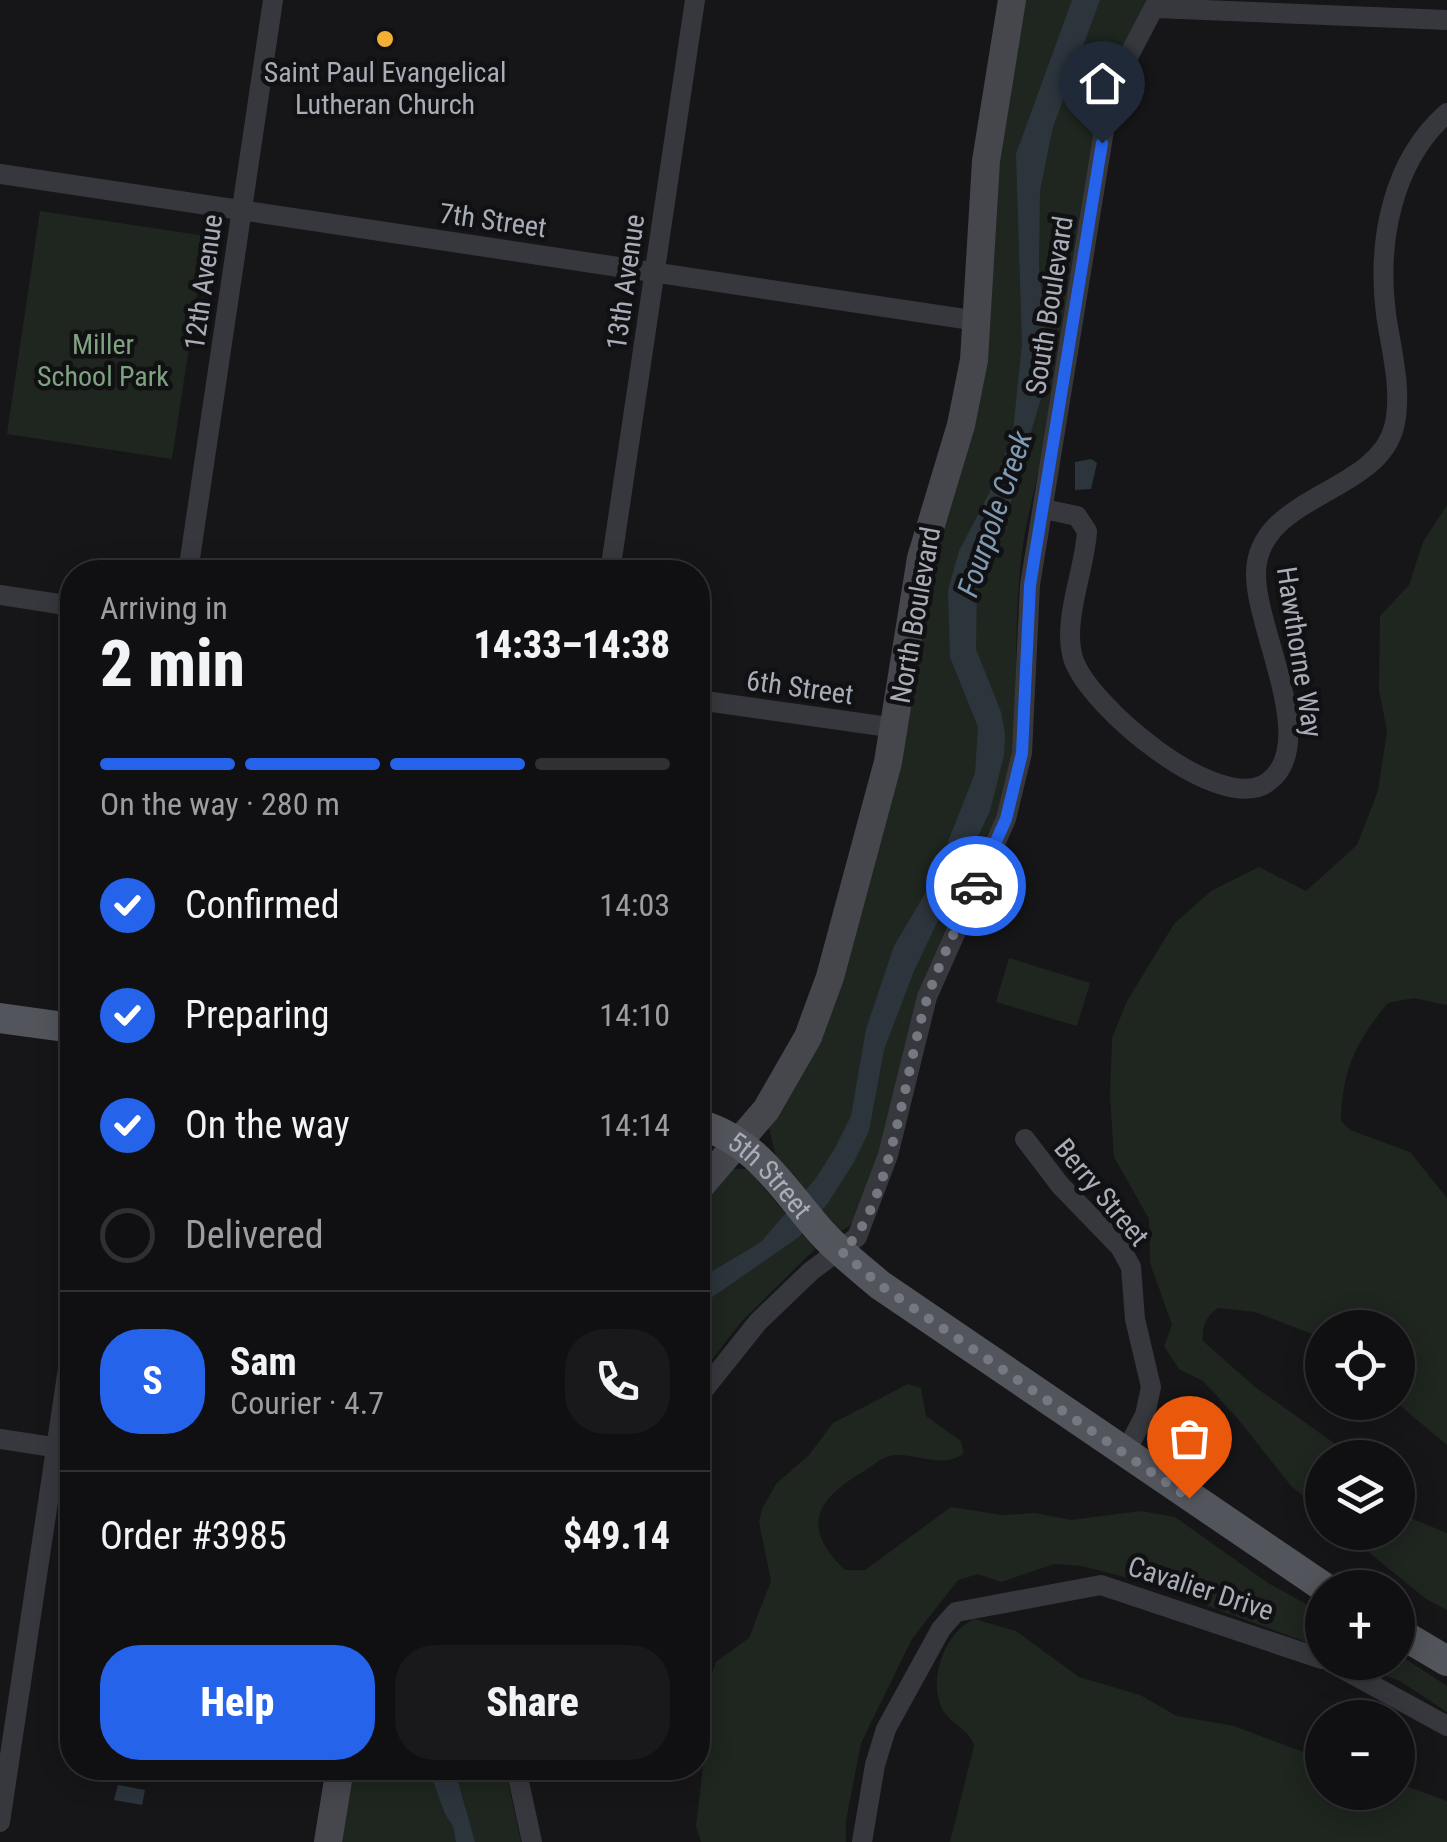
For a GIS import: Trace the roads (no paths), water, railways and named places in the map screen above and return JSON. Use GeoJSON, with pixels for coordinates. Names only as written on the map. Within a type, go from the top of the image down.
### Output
{"type":"FeatureCollection","features":[{"type":"Feature","properties":{"kind":"main road"},"geometry":{"type":"LineString","coordinates":[[0,1018],[60,1026]]}},
{"type":"Feature","properties":{"kind":"main road","name":"5th Street"},"geometry":{"type":"LineString","coordinates":[[710,1129],[740,1141],[832,1242],[880,1285],[1305,1575]]}},
{"type":"Feature","properties":{"kind":"main road"},"geometry":{"type":"LineString","coordinates":[[1415,1642],[1447,1661]]}},
{"type":"Feature","properties":{"kind":"street","name":"12th Avenue"},"geometry":{"type":"LineString","coordinates":[[190,560],[273,0]]}},
{"type":"Feature","properties":{"kind":"street","name":"13th Avenue"},"geometry":{"type":"LineString","coordinates":[[612,560],[694,0]]}},
{"type":"Feature","properties":{"kind":"street","name":"North Boulevard"},"geometry":{"type":"LineString","coordinates":[[710,1175],[740,1141],[796,1062],[819,1010],[896,728],[921,558],[961,425],[978,321],[984,176],[1012,0]]}},
{"type":"Feature","properties":{"kind":"street"},"geometry":{"type":"LineString","coordinates":[[1157,4],[1447,20]]}},
{"type":"Feature","properties":{"kind":"street","name":"South Boulevard"},"geometry":{"type":"LineString","coordinates":[[832,1242],[856,1237],[876,1190],[928,997],[994,849],[1014,789],[1024,718],[1025,626],[1106,118],[1119,74],[1157,4]]}},
{"type":"Feature","properties":{"kind":"street","name":"Hawthorne Way"},"geometry":{"type":"LineString","coordinates":[[1044,509],[1077,516],[1087,532],[1071,643],[1080,672],[1158,751],[1206,781],[1236,791],[1265,785],[1287,760],[1291,736],[1258,597],[1258,558],[1272,532],[1288,516],[1370,463],[1394,430],[1396,390],[1382,276],[1385,230],[1413,160],[1447,113]]}},
{"type":"Feature","properties":{"kind":"street","name":"7th Street"},"geometry":{"type":"LineString","coordinates":[[0,174],[978,321]]}},
{"type":"Feature","properties":{"kind":"street"},"geometry":{"type":"LineString","coordinates":[[0,595],[60,604]]}},
{"type":"Feature","properties":{"kind":"street","name":"6th Street"},"geometry":{"type":"LineString","coordinates":[[710,702],[896,728]]}},
{"type":"Feature","properties":{"kind":"street","name":"Berry Street"},"geometry":{"type":"LineString","coordinates":[[1024,1139],[1060,1186],[1120,1247],[1131,1268],[1135,1319],[1151,1388],[1145,1415],[1124,1454]]}},
{"type":"Feature","properties":{"kind":"street"},"geometry":{"type":"LineString","coordinates":[[710,1382],[758,1322],[810,1271],[832,1242]]}},
{"type":"Feature","properties":{"kind":"street"},"geometry":{"type":"LineString","coordinates":[[0,1439],[60,1447]]}},
{"type":"Feature","properties":{"kind":"street"},"geometry":{"type":"LineString","coordinates":[[0,1822],[60,1471]]}},
{"type":"Feature","properties":{"kind":"street","name":"Cavalier Drive"},"geometry":{"type":"LineString","coordinates":[[862,1842],[874,1764],[886,1729],[941,1629],[956,1612],[1101,1585],[1305,1653]]}},
{"type":"Feature","properties":{"kind":"street"},"geometry":{"type":"LineString","coordinates":[[1363,1680],[1447,1726]]}},
{"type":"Feature","properties":{"kind":"street"},"geometry":{"type":"LineString","coordinates":[[328,1842],[338,1780]]}},
{"type":"Feature","properties":{"kind":"street"},"geometry":{"type":"LineString","coordinates":[[519,1780],[532,1842]]}},
{"type":"Feature","properties":{"kind":"water","name":"Fourpole Creek"},"geometry":{"type":"Polygon","coordinates":[[[1072,0],[1100,0],[1053,127],[1040,190],[1039,267],[1048,350],[1045,384],[1007,515],[992,533],[977,583],[976,649],[1001,712],[1005,734],[1004,755],[990,811],[914,971],[884,1050],[869,1131],[854,1162],[828,1203],[799,1237],[710,1299],[710,1273],[761,1242],[816,1178],[835,1148],[851,1116],[866,1029],[894,946],[933,880],[975,773],[978,727],[950,657],[948,590],[959,551],[995,482],[1013,431],[1022,344],[1016,154],[1072,0]]]}},
{"type":"Feature","properties":{"kind":"water"},"geometry":{"type":"Polygon","coordinates":[[[1091,459],[1097,463],[1091,489],[1075,490],[1075,462],[1091,459]]]}},
{"type":"Feature","properties":{"kind":"water"},"geometry":{"type":"Polygon","coordinates":[[[432,1780],[457,1780],[475,1842],[456,1842],[432,1780]]]}},
{"type":"Feature","properties":{"kind":"water"},"geometry":{"type":"Polygon","coordinates":[[[118,1785],[145,1790],[142,1805],[114,1800],[118,1785]]]}},
{"type":"Feature","properties":{"kind":"place","name":"Saint Paul Evangelical Lutheran Church"},"geometry":{"type":"Point","coordinates":[385,39]}},
{"type":"Feature","properties":{"kind":"park label","name":"Miller School Park"},"geometry":{"type":"Point","coordinates":[103,360]}}]}
